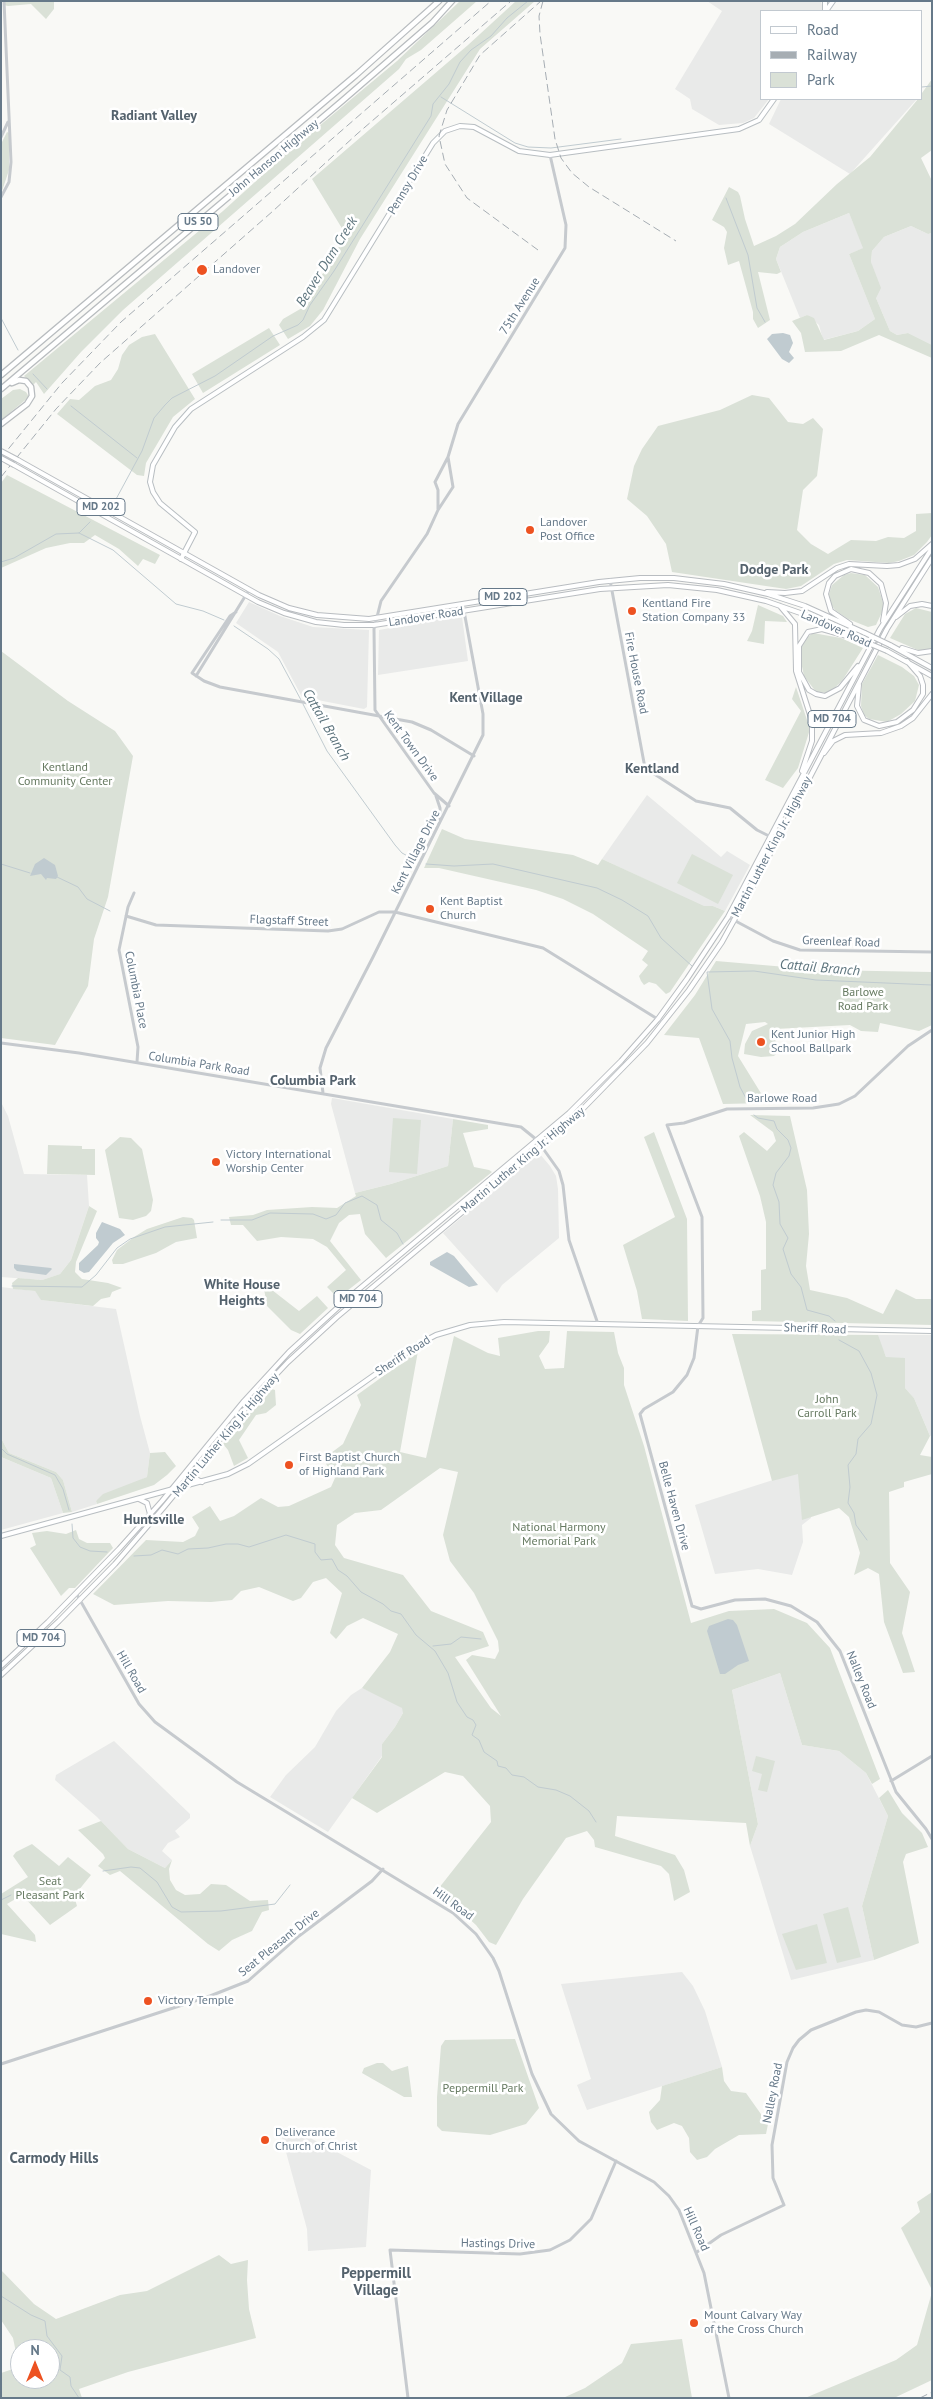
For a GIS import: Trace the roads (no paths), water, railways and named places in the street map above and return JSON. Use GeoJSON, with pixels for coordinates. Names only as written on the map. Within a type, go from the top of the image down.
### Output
{"type":"FeatureCollection","features":[{"type":"Feature","properties":{"kind":"highway","name":"John Hanson Highway"},"geometry":{"type":"LineString","coordinates":[[1,375],[356,75],[439,1]]}},
{"type":"Feature","properties":{"kind":"highway","name":"John Hanson Highway"},"geometry":{"type":"LineString","coordinates":[[1,391],[342,101],[426,28],[452,1]]}},
{"type":"Feature","properties":{"kind":"highway"},"geometry":{"type":"LineString","coordinates":[[1,370],[33,348]]}},
{"type":"Feature","properties":{"kind":"highway"},"geometry":{"type":"LineString","coordinates":[[1,391],[18,380],[28,383],[32,392],[29,402],[1,424]]}},
{"type":"Feature","properties":{"kind":"main road","name":"Pennsy Drive"},"geometry":{"type":"LineString","coordinates":[[184,552],[195,532],[154,495],[150,482],[152,468],[179,421],[194,407],[303,337],[321,322],[335,304],[434,143],[443,133],[457,126],[471,126],[522,152],[550,155],[739,130],[759,120],[773,100]]}},
{"type":"Feature","properties":{"kind":"main road","name":"Landover Road"},"geometry":{"type":"LineString","coordinates":[[1,451],[250,589],[279,604],[312,614],[345,618],[376,618],[610,580],[687,579],[754,590],[797,604],[865,633],[932,668]]}},
{"type":"Feature","properties":{"kind":"main road","name":"Landover Road"},"geometry":{"type":"LineString","coordinates":[[1,458],[246,596],[278,611],[305,620],[336,625],[374,625],[611,587],[686,586],[734,593],[778,605],[887,651],[932,676]]}},
{"type":"Feature","properties":{"kind":"main road"},"geometry":{"type":"LineString","coordinates":[[754,590],[781,593],[798,592],[812,586],[843,565],[853,563],[887,566],[900,565],[915,559],[932,544]]}},
{"type":"Feature","properties":{"kind":"main road","name":"Martin Luther King Jr. Highway"},"geometry":{"type":"LineString","coordinates":[[1,1666],[76,1593],[150,1514],[261,1381],[309,1332],[576,1107],[621,1061],[658,1019],[728,916],[880,628],[932,548]]}},
{"type":"Feature","properties":{"kind":"main road"},"geometry":{"type":"LineString","coordinates":[[180,559],[184,552]]}},
{"type":"Feature","properties":{"kind":"main road","name":"Martin Luther King Jr. Highway"},"geometry":{"type":"LineString","coordinates":[[1,1676],[80,1600],[147,1528],[256,1397],[301,1349],[580,1112],[633,1059],[664,1023],[704,968],[734,920],[887,628],[932,558]]}},
{"type":"Feature","properties":{"kind":"main road"},"geometry":{"type":"LineString","coordinates":[[865,633],[834,614],[827,602],[826,591],[829,583],[837,574],[845,570],[857,569],[866,571],[881,584],[885,593],[886,606],[880,628]]}},
{"type":"Feature","properties":{"kind":"main road"},"geometry":{"type":"LineString","coordinates":[[686,586],[687,579]]}},
{"type":"Feature","properties":{"kind":"main road"},"geometry":{"type":"LineString","coordinates":[[887,628],[907,607],[919,604],[932,606]]}},
{"type":"Feature","properties":{"kind":"main road"},"geometry":{"type":"LineString","coordinates":[[778,605],[791,617],[796,626],[795,667],[812,725],[811,746],[797,786]]}},
{"type":"Feature","properties":{"kind":"main road"},"geometry":{"type":"LineString","coordinates":[[861,640],[822,629],[813,630],[806,634],[800,643],[798,657],[798,668],[804,684],[816,694],[833,694],[844,684],[868,652]]}},
{"type":"Feature","properties":{"kind":"main road"},"geometry":{"type":"LineString","coordinates":[[890,645],[916,653],[932,651]]}},
{"type":"Feature","properties":{"kind":"main road"},"geometry":{"type":"LineString","coordinates":[[863,673],[856,695],[859,712],[870,724],[879,726],[889,725],[909,714],[923,694],[920,676],[907,661]]}},
{"type":"Feature","properties":{"kind":"main road"},"geometry":{"type":"LineString","coordinates":[[808,778],[827,748],[836,740],[851,734],[878,733],[898,728],[913,718],[932,694]]}},
{"type":"Feature","properties":{"kind":"main road","name":"Sheriff Road"},"geometry":{"type":"LineString","coordinates":[[1,1536],[228,1474],[248,1464],[405,1354],[436,1335],[461,1327],[488,1323],[932,1331]]}},
{"type":"Feature","properties":{"kind":"main road"},"geometry":{"type":"LineString","coordinates":[[194,1471],[196,1479],[202,1482]]}},
{"type":"Feature","properties":{"kind":"main road"},"geometry":{"type":"LineString","coordinates":[[139,1499],[147,1503],[150,1514]]}},
{"type":"Feature","properties":{"kind":"street"},"geometry":{"type":"LineString","coordinates":[[1,197],[8,182],[11,168],[4,1]]}},
{"type":"Feature","properties":{"kind":"street"},"geometry":{"type":"LineString","coordinates":[[1,137],[9,122]]}},
{"type":"Feature","properties":{"kind":"street","name":"75th Avenue"},"geometry":{"type":"LineString","coordinates":[[440,475],[448,457],[454,435],[465,411],[565,248],[566,225],[550,155]]}},
{"type":"Feature","properties":{"kind":"street","name":"75th Avenue"},"geometry":{"type":"LineString","coordinates":[[448,457],[450,476]]}},
{"type":"Feature","properties":{"kind":"street"},"geometry":{"type":"LineString","coordinates":[[376,618],[381,601],[427,534],[438,510],[450,491],[454,483],[450,476],[440,475],[435,482],[438,490],[438,510]]}},
{"type":"Feature","properties":{"kind":"street"},"geometry":{"type":"LineString","coordinates":[[438,490],[450,491]]}},
{"type":"Feature","properties":{"kind":"street","name":"Fire House Road"},"geometry":{"type":"LineString","coordinates":[[610,580],[646,768],[696,801],[730,808],[753,827],[770,837]]}},
{"type":"Feature","properties":{"kind":"street"},"geometry":{"type":"LineString","coordinates":[[250,589],[236,612],[192,673],[196,676],[220,687],[396,718],[421,725],[474,756]]}},
{"type":"Feature","properties":{"kind":"street","name":"Kent Village Drive"},"geometry":{"type":"LineString","coordinates":[[323,1093],[320,1071],[323,1054],[483,735],[484,722],[464,611]]}},
{"type":"Feature","properties":{"kind":"street","name":"Kent Town Drive"},"geometry":{"type":"LineString","coordinates":[[376,618],[374,625],[373,690],[374,706],[377,715],[434,793],[449,806]]}},
{"type":"Feature","properties":{"kind":"street"},"geometry":{"type":"LineString","coordinates":[[196,676],[223,630]]}},
{"type":"Feature","properties":{"kind":"street"},"geometry":{"type":"LineString","coordinates":[[386,728],[390,721],[396,718]]}},
{"type":"Feature","properties":{"kind":"street"},"geometry":{"type":"LineString","coordinates":[[434,793],[440,808],[439,826]]}},
{"type":"Feature","properties":{"kind":"street"},"geometry":{"type":"LineString","coordinates":[[770,837],[777,840]]}},
{"type":"Feature","properties":{"kind":"street","name":"Columbia Place"},"geometry":{"type":"LineString","coordinates":[[134,893],[126,916],[119,950],[138,1047],[136,1062]]}},
{"type":"Feature","properties":{"kind":"street","name":"Flagstaff Street"},"geometry":{"type":"LineString","coordinates":[[126,916],[156,925],[328,931],[342,929],[379,912],[395,912],[543,948],[664,1023]]}},
{"type":"Feature","properties":{"kind":"street","name":"Greenleaf Road"},"geometry":{"type":"LineString","coordinates":[[728,916],[773,941],[800,950],[932,952]]}},
{"type":"Feature","properties":{"kind":"street","name":"Barlowe Road"},"geometry":{"type":"LineString","coordinates":[[698,1326],[703,1318],[703,1221],[667,1125],[684,1123],[727,1108],[813,1108],[839,1104],[863,1089],[908,1046],[932,1030]]}},
{"type":"Feature","properties":{"kind":"street","name":"Columbia Park Road"},"geometry":{"type":"LineString","coordinates":[[1,1043],[136,1062],[514,1124],[526,1130],[537,1140]]}},
{"type":"Feature","properties":{"kind":"street"},"geometry":{"type":"LineString","coordinates":[[537,1140],[560,1176],[569,1240],[598,1325]]}},
{"type":"Feature","properties":{"kind":"street","name":"Belle Haven Drive"},"geometry":{"type":"LineString","coordinates":[[691,1604],[641,1412],[669,1396],[687,1375],[696,1350],[698,1326]]}},
{"type":"Feature","properties":{"kind":"street","name":"Hill Road"},"geometry":{"type":"LineString","coordinates":[[76,1593],[140,1706],[155,1722],[237,1782],[453,1913],[481,1940],[499,1971],[532,2074],[547,2108],[558,2122],[575,2138],[642,2174],[666,2193],[679,2210],[697,2252],[706,2282],[729,2398]]}},
{"type":"Feature","properties":{"kind":"street","name":"Nalley Road"},"geometry":{"type":"LineString","coordinates":[[691,1604],[694,1608],[701,1609],[735,1600],[766,1599],[791,1606],[817,1622],[840,1651],[891,1781],[903,1804],[926,1828],[932,1839]]}},
{"type":"Feature","properties":{"kind":"street"},"geometry":{"type":"LineString","coordinates":[[891,1781],[932,1756]]}},
{"type":"Feature","properties":{"kind":"street","name":"Seat Pleasant Drive"},"geometry":{"type":"LineString","coordinates":[[1,2064],[210,1996],[248,1981],[299,1936],[372,1881],[383,1869]]}},
{"type":"Feature","properties":{"kind":"street","name":"Nalley Road"},"geometry":{"type":"LineString","coordinates":[[697,2252],[721,2235],[784,2205],[774,2183],[771,2153],[787,2062],[796,2043],[812,2030],[866,2010],[879,2012],[902,2026],[916,2027],[932,2023]]}},
{"type":"Feature","properties":{"kind":"street","name":"Hastings Drive"},"geometry":{"type":"LineString","coordinates":[[408,2398],[390,2250],[520,2254],[550,2250],[570,2240],[590,2219],[616,2161]]}},
{"type":"Feature","properties":{"kind":"waterway","name":"Beaver Dam Creek"},"geometry":{"type":"LineString","coordinates":[[115,501],[142,451],[154,418],[172,398],[215,376],[273,336],[298,325],[303,320],[310,305],[334,271],[431,116],[433,104],[449,84],[460,62],[471,50],[491,36],[507,18],[528,1]]}},
{"type":"Feature","properties":{"kind":"waterway"},"geometry":{"type":"LineString","coordinates":[[923,87],[932,86]]}},
{"type":"Feature","properties":{"kind":"waterway"},"geometry":{"type":"LineString","coordinates":[[441,97],[515,143],[528,147],[551,148],[621,139]]}},
{"type":"Feature","properties":{"kind":"waterway"},"geometry":{"type":"LineString","coordinates":[[726,198],[748,255],[757,308],[765,322]]}},
{"type":"Feature","properties":{"kind":"waterway"},"geometry":{"type":"LineString","coordinates":[[1,318],[18,350]]}},
{"type":"Feature","properties":{"kind":"waterway"},"geometry":{"type":"LineString","coordinates":[[33,374],[47,389]]}},
{"type":"Feature","properties":{"kind":"waterway"},"geometry":{"type":"LineString","coordinates":[[71,406],[137,458]]}},
{"type":"Feature","properties":{"kind":"waterway","name":"Beaver Dam Creek"},"geometry":{"type":"LineString","coordinates":[[1,562],[14,558],[56,534],[79,533],[90,522]]}},
{"type":"Feature","properties":{"kind":"waterway","name":"Cattail Branch"},"geometry":{"type":"LineString","coordinates":[[79,533],[113,550],[176,604],[203,611],[224,620]]}},
{"type":"Feature","properties":{"kind":"waterway","name":"Cattail Branch"},"geometry":{"type":"LineString","coordinates":[[234,626],[268,649],[279,659],[301,700]]}},
{"type":"Feature","properties":{"kind":"waterway","name":"Cattail Branch"},"geometry":{"type":"LineString","coordinates":[[303,704],[327,751],[395,845],[402,853],[417,861]]}},
{"type":"Feature","properties":{"kind":"waterway"},"geometry":{"type":"LineString","coordinates":[[1,864],[30,873]]}},
{"type":"Feature","properties":{"kind":"waterway","name":"Cattail Branch"},"geometry":{"type":"LineString","coordinates":[[426,864],[454,866],[493,864],[597,888],[622,900],[648,916],[661,938],[692,966]]}},
{"type":"Feature","properties":{"kind":"waterway"},"geometry":{"type":"LineString","coordinates":[[57,877],[78,887],[87,899],[110,911]]}},
{"type":"Feature","properties":{"kind":"waterway","name":"Cattail Branch"},"geometry":{"type":"LineString","coordinates":[[748,1102],[740,1087],[732,1058],[730,1041],[712,1009],[707,972],[754,971],[816,980],[932,985]]}},
{"type":"Feature","properties":{"kind":"waterway"},"geometry":{"type":"LineString","coordinates":[[754,1115],[758,1118],[774,1121],[777,1129],[788,1140],[791,1148],[789,1156],[776,1173],[773,1185],[779,1202],[780,1224],[788,1238],[783,1249],[791,1274],[801,1287],[807,1310],[829,1316],[835,1321]]}},
{"type":"Feature","properties":{"kind":"waterway"},"geometry":{"type":"LineString","coordinates":[[221,1220],[252,1220],[270,1213],[313,1214],[326,1219],[336,1215],[345,1203],[362,1196],[377,1205],[381,1220],[397,1233],[403,1244]]}},
{"type":"Feature","properties":{"kind":"waterway"},"geometry":{"type":"LineString","coordinates":[[12,1286],[82,1287],[96,1275],[117,1248],[130,1239],[165,1227],[213,1222]]}},
{"type":"Feature","properties":{"kind":"waterway"},"geometry":{"type":"LineString","coordinates":[[839,1340],[859,1351],[871,1373],[877,1395],[871,1424],[858,1439],[856,1454],[848,1465],[850,1487],[848,1503],[854,1513],[856,1525],[867,1540]]}},
{"type":"Feature","properties":{"kind":"waterway"},"geometry":{"type":"LineString","coordinates":[[1,1448],[7,1454],[55,1475],[63,1489],[69,1510]]}},
{"type":"Feature","properties":{"kind":"waterway"},"geometry":{"type":"LineString","coordinates":[[72,1524],[73,1538],[80,1547],[90,1551],[107,1552]]}},
{"type":"Feature","properties":{"kind":"waterway"},"geometry":{"type":"LineString","coordinates":[[134,1556],[151,1555],[162,1550],[178,1554],[188,1549],[208,1548],[226,1544],[238,1544],[249,1547],[286,1535],[315,1544],[315,1552],[321,1560],[332,1559],[338,1570],[347,1576],[361,1592],[383,1604],[391,1611],[401,1614],[416,1635],[435,1651],[448,1673],[457,1702],[467,1717],[473,1720],[476,1725],[472,1735],[479,1740],[484,1752],[497,1761],[498,1766],[506,1768],[512,1775],[524,1777],[538,1787],[556,1790],[570,1796],[589,1811],[596,1822]]}},
{"type":"Feature","properties":{"kind":"waterway"},"geometry":{"type":"LineString","coordinates":[[433,1646],[451,1644],[461,1637],[481,1639]]}},
{"type":"Feature","properties":{"kind":"waterway"},"geometry":{"type":"LineString","coordinates":[[103,1871],[131,1867],[140,1868],[157,1882],[172,1907],[181,1912],[221,1911],[275,1904],[290,1885]]}},
{"type":"Feature","properties":{"kind":"waterway"},"geometry":{"type":"LineString","coordinates":[[1,1900],[11,1895]]}},
{"type":"Feature","properties":{"kind":"waterway"},"geometry":{"type":"LineString","coordinates":[[1,2296],[31,2315],[45,2321],[47,2336],[62,2356],[60,2370],[70,2377],[71,2386],[79,2398]]}},
{"type":"Feature","properties":{"kind":"railway"},"geometry":{"type":"LineString","coordinates":[[1,458],[62,383],[121,322],[491,1]]}},
{"type":"Feature","properties":{"kind":"railway"},"geometry":{"type":"LineString","coordinates":[[1,477],[56,409],[100,363],[273,211],[357,134],[511,1]]}},
{"type":"Feature","properties":{"kind":"railway"},"geometry":{"type":"LineString","coordinates":[[538,250],[467,198],[445,164],[439,136],[447,110],[480,55],[541,1]]}},
{"type":"Feature","properties":{"kind":"railway"},"geometry":{"type":"LineString","coordinates":[[543,1],[539,16],[540,34],[555,139],[561,158],[572,173],[589,187],[676,241]]}},
{"type":"Feature","properties":{"kind":"railway"},"geometry":{"type":"LineString","coordinates":[[920,2398],[932,2392]]}},
{"type":"Feature","properties":{"kind":"place","name":"Landover"},"geometry":{"type":"Point","coordinates":[202,270]}},
{"type":"Feature","properties":{"kind":"place","name":"Landover Post Office"},"geometry":{"type":"Point","coordinates":[530,530]}},
{"type":"Feature","properties":{"kind":"place","name":"Kentland Fire Station Company 33"},"geometry":{"type":"Point","coordinates":[632,611]}},
{"type":"Feature","properties":{"kind":"place","name":"Kent Baptist Church"},"geometry":{"type":"Point","coordinates":[430,909]}},
{"type":"Feature","properties":{"kind":"place","name":"Kent Junior High School Ballpark"},"geometry":{"type":"Point","coordinates":[761,1042]}},
{"type":"Feature","properties":{"kind":"place","name":"Victory International Worship Center"},"geometry":{"type":"Point","coordinates":[216,1162]}},
{"type":"Feature","properties":{"kind":"place","name":"First Baptist Church of Highland Park"},"geometry":{"type":"Point","coordinates":[289,1465]}},
{"type":"Feature","properties":{"kind":"place","name":"Victory Temple"},"geometry":{"type":"Point","coordinates":[148,2001]}},
{"type":"Feature","properties":{"kind":"place","name":"Deliverance Church of Christ"},"geometry":{"type":"Point","coordinates":[265,2140]}},
{"type":"Feature","properties":{"kind":"place","name":"Mount Calvary Way of the Cross Church"},"geometry":{"type":"Point","coordinates":[694,2323]}},
{"type":"Feature","properties":{"kind":"district","name":"Radiant Valley"},"geometry":{"type":"Point","coordinates":[154,116]}},
{"type":"Feature","properties":{"kind":"district","name":"Dodge Park"},"geometry":{"type":"Point","coordinates":[774,570]}},
{"type":"Feature","properties":{"kind":"district","name":"Kent Village"},"geometry":{"type":"Point","coordinates":[486,698]}},
{"type":"Feature","properties":{"kind":"district","name":"Kentland"},"geometry":{"type":"Point","coordinates":[652,769]}},
{"type":"Feature","properties":{"kind":"district","name":"Columbia Park"},"geometry":{"type":"Point","coordinates":[313,1081]}},
{"type":"Feature","properties":{"kind":"district","name":"White House Heights"},"geometry":{"type":"Point","coordinates":[242,1294]}},
{"type":"Feature","properties":{"kind":"district","name":"Huntsville"},"geometry":{"type":"Point","coordinates":[154,1520]}},
{"type":"Feature","properties":{"kind":"district","name":"Carmody Hills"},"geometry":{"type":"Point","coordinates":[54,2159]}},
{"type":"Feature","properties":{"kind":"district","name":"Peppermill Village"},"geometry":{"type":"Point","coordinates":[376,2282]}},
{"type":"Feature","properties":{"kind":"park label","name":"Kentland Community Center"},"geometry":{"type":"Point","coordinates":[65,775]}},
{"type":"Feature","properties":{"kind":"park label","name":"Barlowe Road Park"},"geometry":{"type":"Point","coordinates":[863,1000]}},
{"type":"Feature","properties":{"kind":"park label","name":"John Carroll Park"},"geometry":{"type":"Point","coordinates":[827,1407]}},
{"type":"Feature","properties":{"kind":"park label","name":"National Harmony Memorial Park"},"geometry":{"type":"Point","coordinates":[559,1535]}},
{"type":"Feature","properties":{"kind":"park label","name":"Seat Pleasant Park"},"geometry":{"type":"Point","coordinates":[50,1889]}},
{"type":"Feature","properties":{"kind":"park label","name":"Peppermill Park"},"geometry":{"type":"Point","coordinates":[483,2089]}}]}
